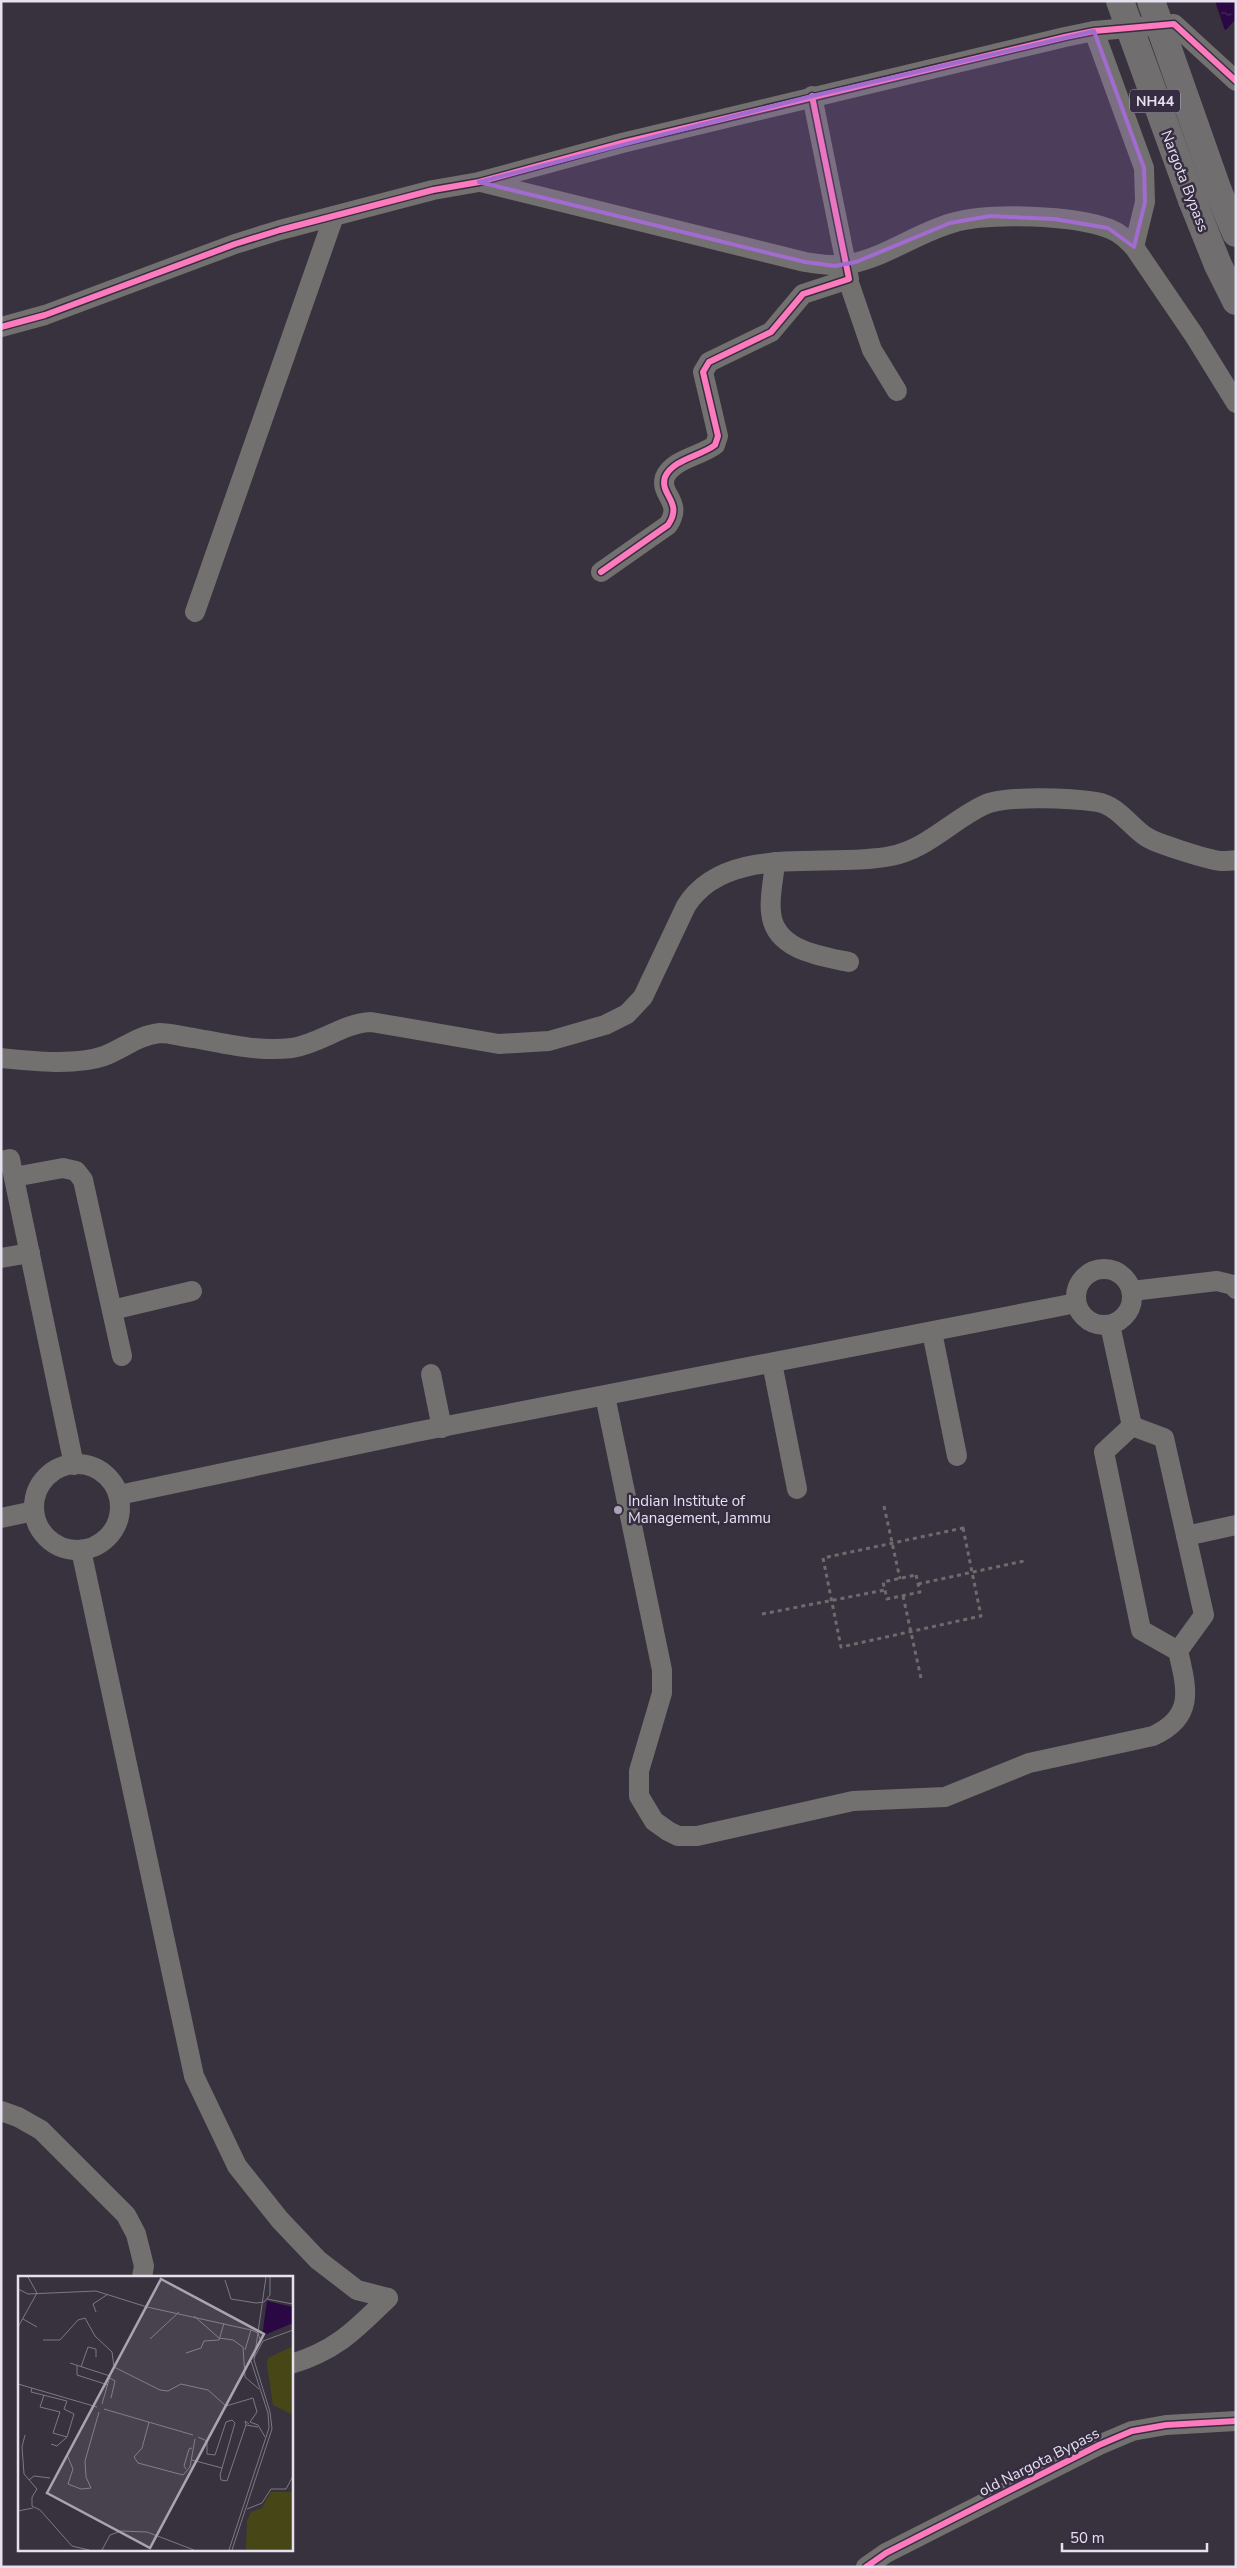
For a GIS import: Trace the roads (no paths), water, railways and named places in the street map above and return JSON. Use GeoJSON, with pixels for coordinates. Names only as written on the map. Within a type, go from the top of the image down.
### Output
{"type":"FeatureCollection","features":[{"type":"Feature","properties":{"kind":"highway","name":"Nargota Bypass"},"geometry":{"type":"LineString","coordinates":[[1120,1],[1192,200],[1218,265],[1236,301]]}},
{"type":"Feature","properties":{"kind":"highway","name":"Nargota Bypass"},"geometry":{"type":"LineString","coordinates":[[1151,1],[1218,191],[1236,233]]}},
{"type":"Feature","properties":{"kind":"street"},"geometry":{"type":"LineString","coordinates":[[1,327],[46,316],[235,244],[334,216],[433,190],[479,182],[812,96],[1094,31],[1174,24],[1182,29],[1236,81]]}},
{"type":"Feature","properties":{"kind":"street"},"geometry":{"type":"LineString","coordinates":[[1094,31],[1144,168],[1145,202],[1134,247]]}},
{"type":"Feature","properties":{"kind":"street"},"geometry":{"type":"LineString","coordinates":[[812,96],[830,180],[846,273],[872,350],[897,391]]}},
{"type":"Feature","properties":{"kind":"street"},"geometry":{"type":"LineString","coordinates":[[479,182],[846,273]]}},
{"type":"Feature","properties":{"kind":"street"},"geometry":{"type":"LineString","coordinates":[[195,612],[334,216]]}},
{"type":"Feature","properties":{"kind":"street"},"geometry":{"type":"LineString","coordinates":[[601,572],[668,525],[674,517],[675,508],[665,487],[664,480],[679,464],[715,445],[718,436],[703,372],[709,362],[771,332],[803,294],[950,223],[990,216],[1054,218],[1108,228],[1122,235],[1134,247],[1194,335],[1236,403]]}},
{"type":"Feature","properties":{"kind":"street"},"geometry":{"type":"LineString","coordinates":[[1,1058],[83,1060],[104,1055],[132,1041],[162,1033],[258,1049],[290,1048],[307,1046],[361,1022],[371,1022],[500,1044],[549,1041],[605,1026],[627,1014],[643,997],[694,893],[707,882],[726,873],[762,863],[892,856],[914,848],[933,838],[986,804],[1010,800],[1056,799],[1107,804],[1146,837],[1220,861],[1236,860]]}},
{"type":"Feature","properties":{"kind":"street"},"geometry":{"type":"LineString","coordinates":[[775,862],[770,913],[776,928],[788,942],[810,954],[849,962]]}},
{"type":"Feature","properties":{"kind":"street"},"geometry":{"type":"LineString","coordinates":[[1,1161],[10,1159],[74,1464]]}},
{"type":"Feature","properties":{"kind":"street"},"geometry":{"type":"LineString","coordinates":[[14,1177],[63,1168],[76,1171],[83,1180],[122,1356]]}},
{"type":"Feature","properties":{"kind":"street"},"geometry":{"type":"LineString","coordinates":[[1,1258],[30,1253]]}},
{"type":"Feature","properties":{"kind":"street"},"geometry":{"type":"LineString","coordinates":[[1109,1269],[1119,1273],[1127,1281],[1132,1291],[1132,1302],[1128,1312],[1120,1320],[1110,1325],[1099,1325],[1089,1321],[1080,1313],[1076,1303],[1076,1292],[1080,1282],[1088,1274],[1098,1270],[1109,1269]]}},
{"type":"Feature","properties":{"kind":"street"},"geometry":{"type":"LineString","coordinates":[[1132,1291],[1218,1281],[1233,1285],[1236,1289]]}},
{"type":"Feature","properties":{"kind":"street"},"geometry":{"type":"LineString","coordinates":[[112,1310],[192,1291]]}},
{"type":"Feature","properties":{"kind":"street"},"geometry":{"type":"LineString","coordinates":[[118,1495],[442,1428],[1076,1303]]}},
{"type":"Feature","properties":{"kind":"street"},"geometry":{"type":"LineString","coordinates":[[1110,1325],[1132,1426]]}},
{"type":"Feature","properties":{"kind":"street"},"geometry":{"type":"LineString","coordinates":[[932,1332],[957,1456]]}},
{"type":"Feature","properties":{"kind":"street"},"geometry":{"type":"LineString","coordinates":[[772,1363],[797,1489]]}},
{"type":"Feature","properties":{"kind":"street"},"geometry":{"type":"LineString","coordinates":[[430,1374],[442,1428]]}},
{"type":"Feature","properties":{"kind":"street"},"geometry":{"type":"LineString","coordinates":[[604,1396],[662,1670],[662,1693],[639,1771],[639,1796],[654,1821],[678,1836],[697,1836],[852,1801],[946,1797],[1030,1763],[1153,1736],[1166,1730],[1178,1718],[1185,1705],[1184,1680],[1178,1651],[1204,1614],[1164,1438],[1132,1426]]}},
{"type":"Feature","properties":{"kind":"street"},"geometry":{"type":"LineString","coordinates":[[1132,1426],[1104,1452],[1106,1462],[1141,1630],[1178,1651]]}},
{"type":"Feature","properties":{"kind":"street"},"geometry":{"type":"LineString","coordinates":[[74,1464],[91,1467],[105,1475],[113,1483],[118,1495],[120,1515],[110,1535],[102,1543],[81,1550],[59,1546],[49,1540],[42,1532],[34,1511],[37,1494],[45,1480],[53,1472],[74,1464]]}},
{"type":"Feature","properties":{"kind":"street"},"geometry":{"type":"LineString","coordinates":[[1,1518],[34,1511]]}},
{"type":"Feature","properties":{"kind":"street"},"geometry":{"type":"LineString","coordinates":[[1186,1536],[1236,1525]]}},
{"type":"Feature","properties":{"kind":"street"},"geometry":{"type":"LineString","coordinates":[[81,1550],[194,2076],[237,2166],[280,2220],[318,2260],[357,2290],[388,2298],[344,2341],[323,2353],[292,2364]]}},
{"type":"Feature","properties":{"kind":"street"},"geometry":{"type":"LineString","coordinates":[[1,2112],[18,2117],[41,2130],[126,2215],[136,2234],[144,2266],[142,2276]]}},
{"type":"Feature","properties":{"kind":"street","name":"old Nargota Bypass"},"geometry":{"type":"LineString","coordinates":[[866,2567],[886,2553],[1099,2445],[1132,2431],[1166,2425],[1236,2422]]}},
{"type":"Feature","properties":{"kind":"water"},"geometry":{"type":"Polygon","coordinates":[[[1215,1],[1236,1],[1236,19],[1225,31],[1215,1]]]}},
{"type":"Feature","properties":{"kind":"place","name":"Indian Institute of Management, Jammu"},"geometry":{"type":"Point","coordinates":[618,1510]}}]}
